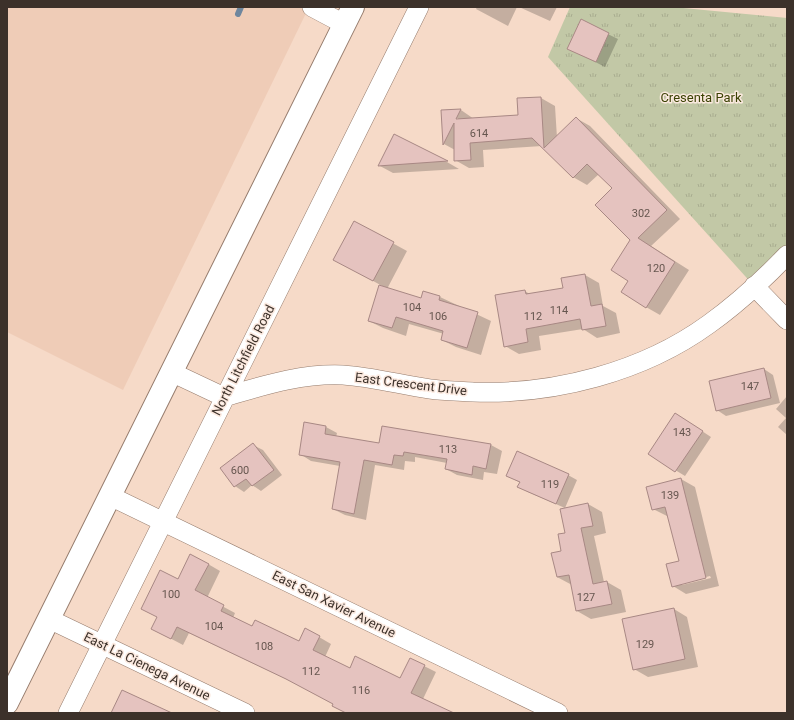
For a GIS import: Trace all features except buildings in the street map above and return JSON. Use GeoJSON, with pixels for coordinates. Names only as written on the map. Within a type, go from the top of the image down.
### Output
{"type":"FeatureCollection","features":[{"type":"Feature","properties":{"kind":"main road"},"geometry":{"type":"LineString","coordinates":[[7,703],[349,15]]}},
{"type":"Feature","properties":{"kind":"street"},"geometry":{"type":"LineString","coordinates":[[312,7],[349,15]]}},
{"type":"Feature","properties":{"kind":"street","name":"North Litchfield Road"},"geometry":{"type":"LineString","coordinates":[[68,713],[419,7]]}},
{"type":"Feature","properties":{"kind":"street","name":"East Crescent Drive"},"geometry":{"type":"LineString","coordinates":[[224,397],[304,377],[343,375],[405,383],[431,389],[475,392],[523,391],[566,385],[636,364],[674,346],[708,325],[754,286],[787,255]]}},
{"type":"Feature","properties":{"kind":"street"},"geometry":{"type":"LineString","coordinates":[[754,286],[787,320]]}},
{"type":"Feature","properties":{"kind":"street"},"geometry":{"type":"LineString","coordinates":[[171,372],[224,397]]}},
{"type":"Feature","properties":{"kind":"street","name":"East San Xavier Avenue"},"geometry":{"type":"LineString","coordinates":[[110,496],[558,713]]}},
{"type":"Feature","properties":{"kind":"street","name":"East La Cienega Avenue"},"geometry":{"type":"LineString","coordinates":[[49,619],[245,713]]}},
{"type":"Feature","properties":{"kind":"shaded area"},"geometry":{"type":"Polygon","coordinates":[[[7,7],[309,7],[123,390],[7,332],[7,7]]]}},
{"type":"Feature","properties":{"kind":"green space","name":"Cresenta Park"},"geometry":{"type":"Polygon","coordinates":[[[570,7],[673,7],[787,18],[787,255],[754,286],[548,57],[570,7]]]}},
{"type":"Feature","properties":{"kind":"waterway"},"geometry":{"type":"LineString","coordinates":[[238,14],[241,7]]}}]}
